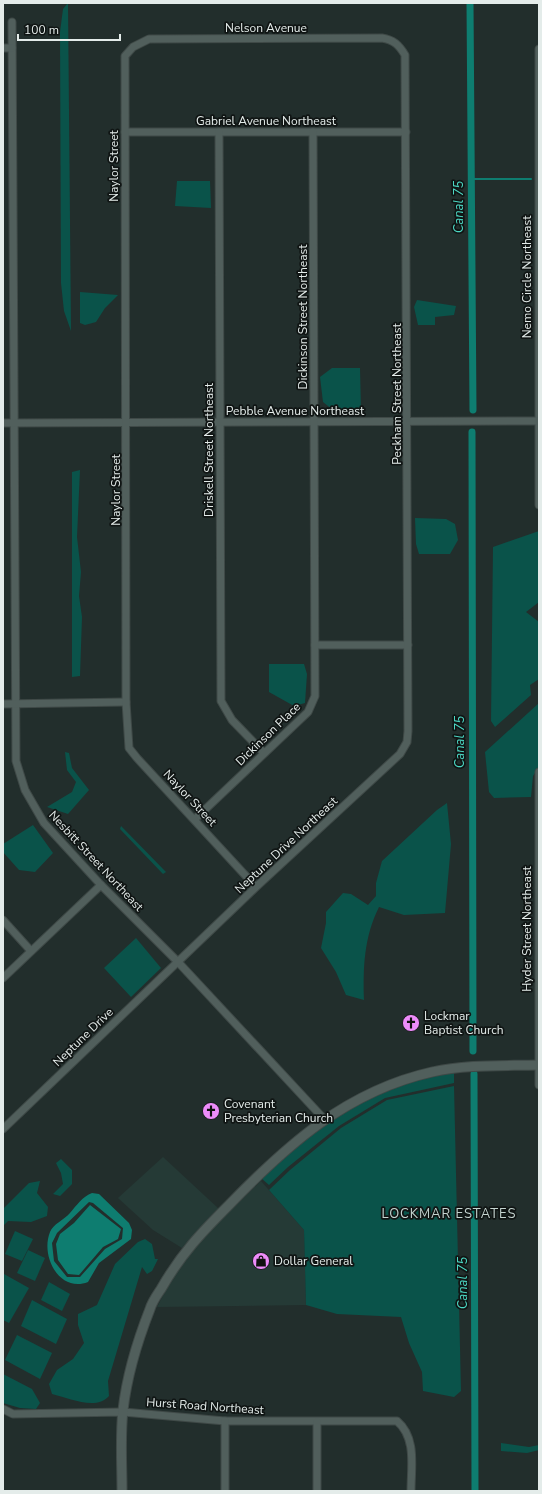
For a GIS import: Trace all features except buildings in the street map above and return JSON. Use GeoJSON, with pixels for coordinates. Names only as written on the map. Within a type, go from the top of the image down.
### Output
{"type":"FeatureCollection","features":[{"type":"Feature","properties":{"kind":"street","name":"Nesbitt Street Northeast"},"geometry":{"type":"LineString","coordinates":[[12,22],[16,761],[25,790],[44,824],[101,885],[178,962],[324,1119]]}},
{"type":"Feature","properties":{"kind":"street","name":"Nelson Avenue"},"geometry":{"type":"LineString","coordinates":[[133,47],[149,39],[367,38],[391,40],[400,46]]}},
{"type":"Feature","properties":{"kind":"street","name":"Peckham Street Northeast"},"geometry":{"type":"LineString","coordinates":[[400,46],[405,55],[406,132],[408,422],[408,731],[406,742]]}},
{"type":"Feature","properties":{"kind":"street","name":"Naylor Street"},"geometry":{"type":"LineString","coordinates":[[133,47],[125,56],[127,422],[126,702],[129,748],[256,887]]}},
{"type":"Feature","properties":{"kind":"street"},"geometry":{"type":"LineString","coordinates":[[3,48],[12,48]]}},
{"type":"Feature","properties":{"kind":"street","name":"Nemo Circle Northeast"},"geometry":{"type":"LineString","coordinates":[[539,49],[539,505]]}},
{"type":"Feature","properties":{"kind":"street","name":"Gabriel Avenue Northeast"},"geometry":{"type":"LineString","coordinates":[[125,132],[406,132]]}},
{"type":"Feature","properties":{"kind":"street","name":"Driskell Street Northeast"},"geometry":{"type":"LineString","coordinates":[[219,132],[221,701],[232,720],[264,753]]}},
{"type":"Feature","properties":{"kind":"street","name":"Dickinson Street Northeast"},"geometry":{"type":"LineString","coordinates":[[313,132],[315,646]]}},
{"type":"Feature","properties":{"kind":"street","name":"Pebble Avenue Northeast"},"geometry":{"type":"LineString","coordinates":[[3,423],[539,421]]}},
{"type":"Feature","properties":{"kind":"street"},"geometry":{"type":"LineString","coordinates":[[315,646],[408,645]]}},
{"type":"Feature","properties":{"kind":"street","name":"Dickinson Place"},"geometry":{"type":"LineString","coordinates":[[195,819],[308,712],[315,696],[315,646]]}},
{"type":"Feature","properties":{"kind":"street"},"geometry":{"type":"LineString","coordinates":[[3,704],[126,702]]}},
{"type":"Feature","properties":{"kind":"street","name":"Neptune Drive Northeast"},"geometry":{"type":"LineString","coordinates":[[178,962],[256,887],[400,754],[406,742]]}},
{"type":"Feature","properties":{"kind":"street","name":"Hyder Street Northeast"},"geometry":{"type":"LineString","coordinates":[[539,772],[539,1085]]}},
{"type":"Feature","properties":{"kind":"street"},"geometry":{"type":"LineString","coordinates":[[3,978],[101,885]]}},
{"type":"Feature","properties":{"kind":"street"},"geometry":{"type":"LineString","coordinates":[[3,920],[31,951]]}},
{"type":"Feature","properties":{"kind":"street","name":"Neptune Drive"},"geometry":{"type":"LineString","coordinates":[[3,1128],[178,962]]}},
{"type":"Feature","properties":{"kind":"street"},"geometry":{"type":"LineString","coordinates":[[122,1491],[123,1412],[128,1378],[150,1307],[170,1273],[191,1243],[259,1174],[324,1119],[362,1097],[394,1084],[431,1072],[469,1066],[539,1065]]}},
{"type":"Feature","properties":{"kind":"street","name":"Hurst Road Northeast"},"geometry":{"type":"LineString","coordinates":[[3,1410],[13,1414],[123,1412],[225,1421],[397,1421],[405,1428],[411,1446],[411,1491]]}},
{"type":"Feature","properties":{"kind":"street"},"geometry":{"type":"LineString","coordinates":[[225,1421],[225,1491]]}},
{"type":"Feature","properties":{"kind":"street"},"geometry":{"type":"LineString","coordinates":[[317,1422],[317,1491]]}},
{"type":"Feature","properties":{"kind":"shaded area"},"geometry":{"type":"Polygon","coordinates":[[[68,3],[71,331],[64,311],[61,283],[60,32],[63,9],[68,3]]]}},
{"type":"Feature","properties":{"kind":"shaded area"},"geometry":{"type":"Polygon","coordinates":[[[177,181],[210,181],[211,208],[175,206],[177,181]]]}},
{"type":"Feature","properties":{"kind":"shaded area"},"geometry":{"type":"Polygon","coordinates":[[[80,292],[118,295],[105,308],[96,322],[85,325],[80,323],[80,292]]]}},
{"type":"Feature","properties":{"kind":"shaded area"},"geometry":{"type":"Polygon","coordinates":[[[417,300],[456,306],[454,315],[435,317],[435,325],[418,325],[414,307],[417,300]]]}},
{"type":"Feature","properties":{"kind":"shaded area"},"geometry":{"type":"Polygon","coordinates":[[[332,368],[360,368],[361,412],[338,414],[323,402],[320,377],[332,368]]]}},
{"type":"Feature","properties":{"kind":"shaded area"},"geometry":{"type":"Polygon","coordinates":[[[80,470],[77,537],[81,572],[79,596],[82,617],[80,676],[72,677],[72,472],[80,470]]]}},
{"type":"Feature","properties":{"kind":"shaded area"},"geometry":{"type":"Polygon","coordinates":[[[415,518],[446,519],[455,524],[458,540],[450,554],[419,554],[416,544],[415,518]]]}},
{"type":"Feature","properties":{"kind":"shaded area"},"geometry":{"type":"Polygon","coordinates":[[[539,531],[539,602],[526,612],[539,622],[539,679],[530,685],[531,695],[495,727],[491,721],[493,547],[539,531]]]}},
{"type":"Feature","properties":{"kind":"shaded area"},"geometry":{"type":"Polygon","coordinates":[[[269,664],[304,664],[307,674],[305,703],[294,706],[269,692],[269,664]]]}},
{"type":"Feature","properties":{"kind":"shaded area"},"geometry":{"type":"Polygon","coordinates":[[[539,703],[539,767],[533,776],[531,797],[494,798],[489,792],[485,752],[539,703]]]}},
{"type":"Feature","properties":{"kind":"shaded area"},"geometry":{"type":"Polygon","coordinates":[[[65,752],[69,753],[72,768],[89,790],[68,814],[47,807],[72,792],[76,782],[67,770],[65,752]]]}},
{"type":"Feature","properties":{"kind":"shaded area"},"geometry":{"type":"Polygon","coordinates":[[[447,803],[451,844],[445,913],[404,915],[379,907],[367,941],[364,964],[364,1000],[346,995],[336,972],[321,948],[326,923],[326,912],[343,893],[351,894],[368,905],[376,896],[376,883],[382,861],[437,810],[447,803]]]}},
{"type":"Feature","properties":{"kind":"shaded area"},"geometry":{"type":"Polygon","coordinates":[[[33,825],[53,853],[35,872],[19,870],[3,852],[3,844],[33,825]]]}},
{"type":"Feature","properties":{"kind":"shaded area"},"geometry":{"type":"Polygon","coordinates":[[[121,826],[166,872],[163,874],[120,829],[121,826]]]}},
{"type":"Feature","properties":{"kind":"shaded area"},"geometry":{"type":"Polygon","coordinates":[[[136,938],[161,968],[131,997],[104,968],[136,938]]]}},
{"type":"Feature","properties":{"kind":"shaded area"},"geometry":{"type":"Polygon","coordinates":[[[454,1072],[454,1083],[385,1098],[339,1126],[288,1167],[269,1185],[261,1178],[317,1128],[356,1104],[404,1084],[454,1072]]]}},
{"type":"Feature","properties":{"kind":"shaded area"},"geometry":{"type":"Polygon","coordinates":[[[454,1086],[461,1391],[454,1397],[423,1391],[422,1372],[409,1343],[401,1317],[337,1314],[306,1305],[304,1230],[269,1190],[290,1170],[341,1128],[387,1100],[454,1086]]]}},
{"type":"Feature","properties":{"kind":"shaded area"},"geometry":{"type":"Polygon","coordinates":[[[163,1157],[219,1209],[182,1248],[153,1230],[118,1198],[163,1157]]]}},
{"type":"Feature","properties":{"kind":"shaded area"},"geometry":{"type":"Polygon","coordinates":[[[61,1159],[72,1170],[72,1184],[60,1196],[53,1194],[63,1184],[61,1173],[56,1163],[61,1159]]]}},
{"type":"Feature","properties":{"kind":"shaded area"},"geometry":{"type":"Polygon","coordinates":[[[40,1181],[37,1193],[48,1207],[47,1216],[31,1222],[8,1221],[3,1226],[3,1209],[29,1183],[40,1181]]]}},
{"type":"Feature","properties":{"kind":"shaded area"},"geometry":{"type":"Polygon","coordinates":[[[261,1181],[304,1230],[306,1305],[157,1307],[170,1282],[192,1250],[207,1233],[261,1181]]]}},
{"type":"Feature","properties":{"kind":"shaded area"},"geometry":{"type":"Polygon","coordinates":[[[92,1193],[99,1194],[129,1223],[132,1230],[131,1239],[99,1263],[88,1282],[78,1284],[61,1278],[55,1270],[50,1262],[48,1242],[51,1229],[68,1215],[86,1196],[92,1193]],[[89,1202],[57,1233],[52,1243],[54,1261],[67,1277],[80,1277],[105,1249],[122,1239],[123,1228],[93,1203],[89,1202]]]}},
{"type":"Feature","properties":{"kind":"shaded area"},"geometry":{"type":"Polygon","coordinates":[[[90,1205],[121,1229],[118,1239],[103,1247],[79,1275],[68,1274],[58,1260],[56,1244],[60,1234],[74,1223],[90,1205]]]}},
{"type":"Feature","properties":{"kind":"shaded area"},"geometry":{"type":"Polygon","coordinates":[[[15,1231],[33,1239],[22,1261],[5,1254],[15,1231]]]}},
{"type":"Feature","properties":{"kind":"shaded area"},"geometry":{"type":"Polygon","coordinates":[[[145,1239],[152,1244],[155,1259],[158,1259],[152,1271],[147,1274],[142,1267],[108,1381],[109,1396],[97,1403],[90,1403],[52,1394],[49,1384],[57,1370],[73,1359],[84,1343],[78,1325],[78,1314],[97,1305],[115,1264],[138,1242],[145,1239]]]}},
{"type":"Feature","properties":{"kind":"shaded area"},"geometry":{"type":"Polygon","coordinates":[[[28,1250],[45,1258],[35,1281],[17,1273],[28,1250]]]}},
{"type":"Feature","properties":{"kind":"shaded area"},"geometry":{"type":"Polygon","coordinates":[[[4,1274],[29,1288],[9,1323],[3,1320],[4,1274]]]}},
{"type":"Feature","properties":{"kind":"shaded area"},"geometry":{"type":"Polygon","coordinates":[[[49,1282],[70,1294],[62,1311],[41,1300],[49,1282]]]}},
{"type":"Feature","properties":{"kind":"shaded area"},"geometry":{"type":"Polygon","coordinates":[[[32,1300],[67,1319],[56,1344],[21,1326],[32,1300]]]}},
{"type":"Feature","properties":{"kind":"shaded area"},"geometry":{"type":"Polygon","coordinates":[[[17,1335],[52,1353],[40,1379],[5,1360],[17,1335]]]}},
{"type":"Feature","properties":{"kind":"shaded area"},"geometry":{"type":"Polygon","coordinates":[[[3,1374],[32,1389],[40,1403],[36,1409],[20,1408],[3,1403],[3,1374]]]}},
{"type":"Feature","properties":{"kind":"shaded area"},"geometry":{"type":"Polygon","coordinates":[[[501,1443],[529,1447],[539,1445],[539,1450],[527,1453],[501,1451],[501,1443]]]}},
{"type":"Feature","properties":{"kind":"waterway","name":"Canal 75"},"geometry":{"type":"LineString","coordinates":[[470,3],[473,410]]}},
{"type":"Feature","properties":{"kind":"waterway"},"geometry":{"type":"LineString","coordinates":[[471,179],[531,179]]}},
{"type":"Feature","properties":{"kind":"waterway","name":"Canal 75"},"geometry":{"type":"LineString","coordinates":[[472,432],[473,1051]]}},
{"type":"Feature","properties":{"kind":"waterway","name":"Canal 75"},"geometry":{"type":"LineString","coordinates":[[474,1074],[475,1491]]}},
{"type":"Feature","properties":{"kind":"place","name":"Lockmar Baptist Church"},"geometry":{"type":"Point","coordinates":[411,1023]}},
{"type":"Feature","properties":{"kind":"place","name":"Covenant Presbyterian Church"},"geometry":{"type":"Point","coordinates":[211,1111]}},
{"type":"Feature","properties":{"kind":"place","name":"Dollar General"},"geometry":{"type":"Point","coordinates":[261,1261]}},
{"type":"Feature","properties":{"kind":"district","name":"LOCKMAR ESTATES"},"geometry":{"type":"Point","coordinates":[449,1214]}}]}
